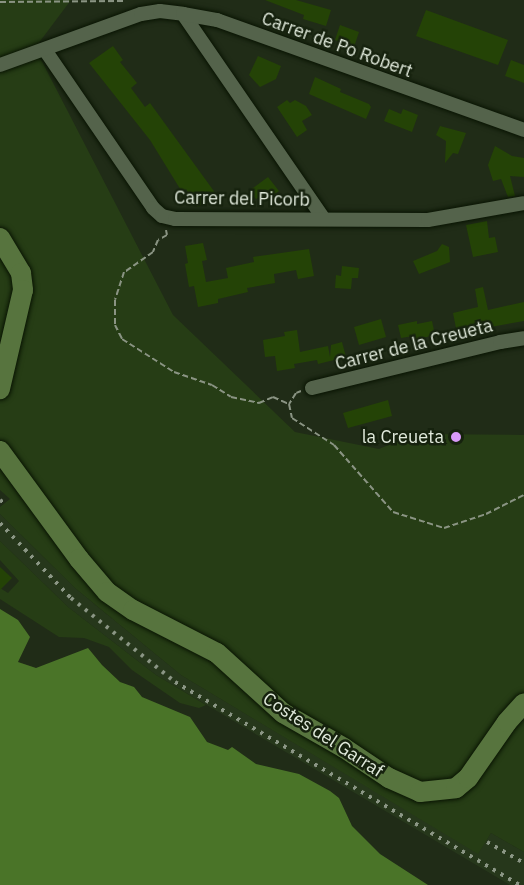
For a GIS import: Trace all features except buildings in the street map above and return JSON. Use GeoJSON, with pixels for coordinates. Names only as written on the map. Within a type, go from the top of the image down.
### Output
{"type":"FeatureCollection","features":[{"type":"Feature","properties":{"kind":"main road"},"geometry":{"type":"LineString","coordinates":[[0,238],[21,273],[23,290],[0,389]]}},
{"type":"Feature","properties":{"kind":"main road","name":"Costes del Garraf"},"geometry":{"type":"LineString","coordinates":[[0,451],[79,559],[107,592],[133,610],[203,644],[231,665],[283,713],[396,782],[420,792],[456,788],[468,778],[507,722],[524,703]]}},
{"type":"Feature","properties":{"kind":"street","name":"Carrer de Po Robert"},"geometry":{"type":"LineString","coordinates":[[0,65],[141,14],[160,11],[218,21],[524,130]]}},
{"type":"Feature","properties":{"kind":"street"},"geometry":{"type":"LineString","coordinates":[[183,14],[323,218]]}},
{"type":"Feature","properties":{"kind":"street","name":"Carrer del Picorb"},"geometry":{"type":"LineString","coordinates":[[45,50],[153,208],[162,216],[175,219],[428,220],[524,203]]}},
{"type":"Feature","properties":{"kind":"street","name":"Carrer de la Creueta"},"geometry":{"type":"LineString","coordinates":[[312,388],[524,338]]}},
{"type":"Feature","properties":{"kind":"path"},"geometry":{"type":"LineString","coordinates":[[0,2],[125,1]]}},
{"type":"Feature","properties":{"kind":"path"},"geometry":{"type":"LineString","coordinates":[[162,216],[167,236],[158,240],[153,252],[124,272],[121,281],[115,300],[115,325],[122,339],[174,372],[212,385],[231,397],[259,404],[273,397],[289,404]]}},
{"type":"Feature","properties":{"kind":"path"},"geometry":{"type":"LineString","coordinates":[[312,388],[296,393],[289,404],[292,418],[334,445],[393,512],[444,528],[486,514],[524,495]]}},
{"type":"Feature","properties":{"kind":"shaded area"},"geometry":{"type":"Polygon","coordinates":[[[0,0],[71,0],[35,48],[173,315],[295,432],[379,449],[414,434],[524,435],[524,852],[491,833],[478,854],[181,675],[75,588],[0,514],[0,507],[10,499],[0,490],[0,0]]]}},
{"type":"Feature","properties":{"kind":"shaded area"},"geometry":{"type":"Polygon","coordinates":[[[0,514],[75,588],[181,675],[478,853],[491,833],[524,852],[524,885],[510,885],[156,675],[68,607],[0,541],[0,514]]]}},
{"type":"Feature","properties":{"kind":"shaded area"},"geometry":{"type":"Polygon","coordinates":[[[0,541],[68,607],[156,675],[206,705],[199,708],[180,703],[132,670],[109,647],[84,638],[59,637],[0,599],[0,588],[8,593],[19,581],[0,560],[0,541]]]}},
{"type":"Feature","properties":{"kind":"shaded area"},"geometry":{"type":"Polygon","coordinates":[[[0,609],[18,620],[30,637],[18,662],[36,668],[88,648],[120,682],[134,687],[142,697],[190,717],[207,742],[228,750],[232,747],[256,764],[299,774],[330,791],[339,798],[352,826],[380,854],[428,885],[0,885],[0,609]]]}},
{"type":"Feature","properties":{"kind":"railway"},"geometry":{"type":"LineString","coordinates":[[0,500],[4,503]]}},
{"type":"Feature","properties":{"kind":"railway"},"geometry":{"type":"LineString","coordinates":[[0,523],[71,598],[175,682],[520,885]]}},
{"type":"Feature","properties":{"kind":"railway"},"geometry":{"type":"LineString","coordinates":[[487,842],[524,863]]}},
{"type":"Feature","properties":{"kind":"place","name":"la Creueta"},"geometry":{"type":"Point","coordinates":[456,437]}}]}
